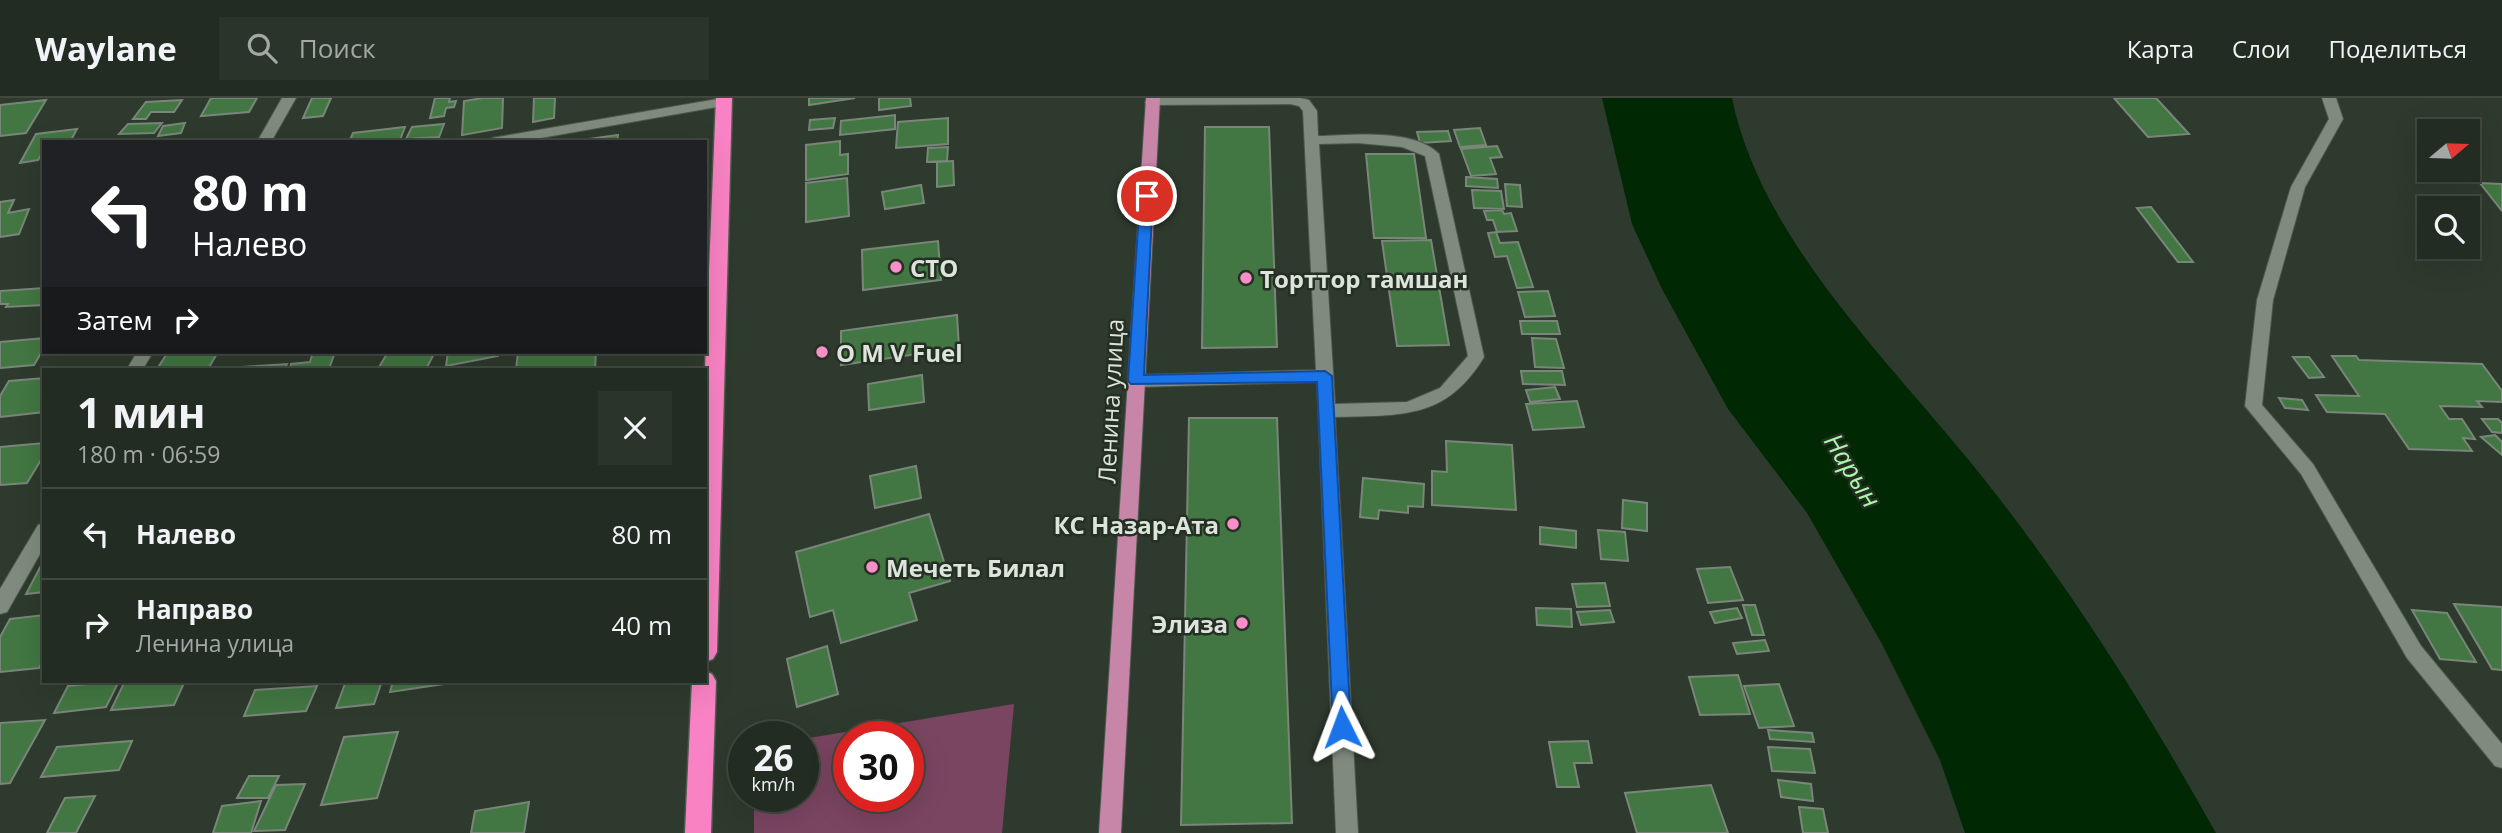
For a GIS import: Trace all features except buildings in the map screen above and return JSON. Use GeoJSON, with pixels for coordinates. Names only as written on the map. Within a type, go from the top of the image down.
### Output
{"type":"FeatureCollection","features":[{"type":"Feature","properties":{"kind":"highway"},"geometry":{"type":"LineString","coordinates":[[707,594],[724,100]]}},
{"type":"Feature","properties":{"kind":"highway"},"geometry":{"type":"LineString","coordinates":[[698,833],[704,683]]}},
{"type":"Feature","properties":{"kind":"main road","name":"Ленина улица"},"geometry":{"type":"LineString","coordinates":[[1110,833],[1152,100]]}},
{"type":"Feature","properties":{"kind":"street"},"geometry":{"type":"LineString","coordinates":[[265,140],[289,98]]}},
{"type":"Feature","properties":{"kind":"street"},"geometry":{"type":"LineString","coordinates":[[2329,98],[2336,119],[2298,187],[2265,300],[2253,406],[2307,469],[2414,652],[2502,760]]}},
{"type":"Feature","properties":{"kind":"street"},"geometry":{"type":"LineString","coordinates":[[503,140],[724,100]]}},
{"type":"Feature","properties":{"kind":"street"},"geometry":{"type":"LineString","coordinates":[[1152,100],[1290,100],[1304,103],[1310,111],[1347,833]]}},
{"type":"Feature","properties":{"kind":"street"},"geometry":{"type":"LineString","coordinates":[[1313,140],[1396,141],[1419,146],[1432,153],[1476,357],[1446,392],[1409,408],[1325,411]]}},
{"type":"Feature","properties":{"kind":"street"},"geometry":{"type":"LineString","coordinates":[[1136,381],[1325,376]]}},
{"type":"Feature","properties":{"kind":"street"},"geometry":{"type":"LineString","coordinates":[[0,606],[42,533]]}},
{"type":"Feature","properties":{"kind":"shaded area"},"geometry":{"type":"Polygon","coordinates":[[[1014,704],[1002,833],[754,833],[754,812],[819,812],[819,736],[833,734],[833,812],[924,812],[924,721],[912,721],[1014,704]]]}},
{"type":"Feature","properties":{"kind":"water","name":"Нарын"},"geometry":{"type":"Polygon","coordinates":[[[1602,98],[1732,98],[1748,151],[1771,202],[1801,252],[1873,347],[1984,479],[2048,564],[2135,696],[2216,833],[1965,833],[1940,760],[1882,644],[1807,513],[1728,409],[1662,289],[1632,224],[1602,98]]]}},
{"type":"Feature","properties":{"kind":"place","name":"СТО"},"geometry":{"type":"Point","coordinates":[896,267]}},
{"type":"Feature","properties":{"kind":"place","name":"Торттор тамшан"},"geometry":{"type":"Point","coordinates":[1246,278]}},
{"type":"Feature","properties":{"kind":"place","name":"O M V Fuel"},"geometry":{"type":"Point","coordinates":[822,352]}},
{"type":"Feature","properties":{"kind":"place","name":"КС Назар-Ата"},"geometry":{"type":"Point","coordinates":[1233,524]}},
{"type":"Feature","properties":{"kind":"place","name":"Мечеть Билал"},"geometry":{"type":"Point","coordinates":[872,567]}},
{"type":"Feature","properties":{"kind":"place","name":"Элиза"},"geometry":{"type":"Point","coordinates":[1242,623]}},
{"type":"Feature","properties":{"kind":"route"},"geometry":{"type":"LineString","coordinates":[[1147,196],[1136,381],[1325,376],[1342,727]]}}]}
